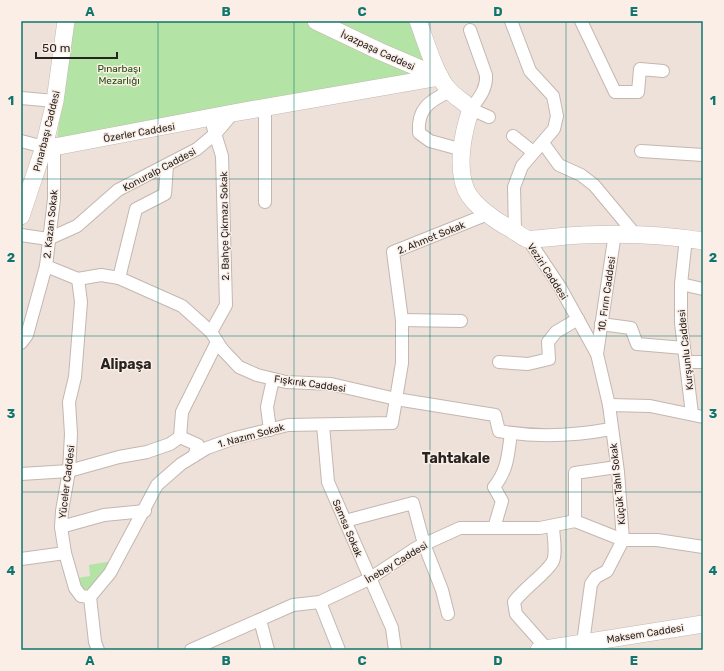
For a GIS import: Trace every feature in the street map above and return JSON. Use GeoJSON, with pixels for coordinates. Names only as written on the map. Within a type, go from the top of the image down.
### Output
{"type":"FeatureCollection","features":[{"type":"Feature","properties":{"kind":"main road","name":"Pınarbaşı Caddesi"},"geometry":{"type":"LineString","coordinates":[[21,216],[26,190],[49,147],[66,21]]}},
{"type":"Feature","properties":{"kind":"main road","name":"İvazpaşa Caddesi"},"geometry":{"type":"LineString","coordinates":[[316,21],[445,84]]}},
{"type":"Feature","properties":{"kind":"main road"},"geometry":{"type":"LineString","coordinates":[[418,21],[445,84],[471,109]]}},
{"type":"Feature","properties":{"kind":"main road"},"geometry":{"type":"LineString","coordinates":[[265,108],[445,84]]}},
{"type":"Feature","properties":{"kind":"main road","name":"Özerler Caddesi"},"geometry":{"type":"LineString","coordinates":[[49,147],[213,126],[233,113],[265,108]]}},
{"type":"Feature","properties":{"kind":"main road","name":"Veziri Caddesi"},"geometry":{"type":"LineString","coordinates":[[471,109],[466,125],[463,150],[462,169],[466,189],[472,199],[497,222],[521,235]]}},
{"type":"Feature","properties":{"kind":"main road"},"geometry":{"type":"LineString","coordinates":[[521,235],[634,233],[703,241]]}},
{"type":"Feature","properties":{"kind":"main road","name":"Maksem Caddesi"},"geometry":{"type":"LineString","coordinates":[[543,649],[703,624]]}},
{"type":"Feature","properties":{"kind":"street"},"geometry":{"type":"LineString","coordinates":[[511,21],[530,71],[553,96],[557,116],[554,129],[522,166],[514,187],[521,235]]}},
{"type":"Feature","properties":{"kind":"street"},"geometry":{"type":"LineString","coordinates":[[581,21],[615,92],[638,92],[640,69],[663,71]]}},
{"type":"Feature","properties":{"kind":"street"},"geometry":{"type":"LineString","coordinates":[[470,30],[487,83],[483,93],[471,109],[488,117]]}},
{"type":"Feature","properties":{"kind":"street"},"geometry":{"type":"LineString","coordinates":[[445,84],[422,111],[418,122],[419,133],[430,141],[463,150]]}},
{"type":"Feature","properties":{"kind":"street"},"geometry":{"type":"LineString","coordinates":[[21,98],[55,101]]}},
{"type":"Feature","properties":{"kind":"street"},"geometry":{"type":"LineString","coordinates":[[265,108],[266,202]]}},
{"type":"Feature","properties":{"kind":"street","name":"Konuralp Caddesi"},"geometry":{"type":"LineString","coordinates":[[48,239],[77,226],[118,190],[197,149],[213,126]]}},
{"type":"Feature","properties":{"kind":"street","name":"2. Bahçe Çıkmazı Sokak"},"geometry":{"type":"LineString","coordinates":[[180,437],[182,412],[226,305],[222,156],[213,126]]}},
{"type":"Feature","properties":{"kind":"street"},"geometry":{"type":"LineString","coordinates":[[513,136],[533,152]]}},
{"type":"Feature","properties":{"kind":"street"},"geometry":{"type":"LineString","coordinates":[[21,141],[49,147]]}},
{"type":"Feature","properties":{"kind":"street"},"geometry":{"type":"LineString","coordinates":[[543,143],[558,165],[581,174],[594,185],[634,233]]}},
{"type":"Feature","properties":{"kind":"street","name":"2. Kazan Sokak"},"geometry":{"type":"LineString","coordinates":[[49,147],[54,199],[48,239],[46,266],[78,279]]}},
{"type":"Feature","properties":{"kind":"street"},"geometry":{"type":"LineString","coordinates":[[641,151],[703,155]]}},
{"type":"Feature","properties":{"kind":"street"},"geometry":{"type":"LineString","coordinates":[[118,278],[136,209],[165,194],[167,165]]}},
{"type":"Feature","properties":{"kind":"street","name":"2. Ahmet Sokak"},"geometry":{"type":"LineString","coordinates":[[396,399],[402,363],[402,320],[393,252],[488,214]]}},
{"type":"Feature","properties":{"kind":"street","name":"10. Fırın Caddesi"},"geometry":{"type":"LineString","coordinates":[[597,354],[615,233]]}},
{"type":"Feature","properties":{"kind":"street"},"geometry":{"type":"LineString","coordinates":[[21,235],[48,239]]}},
{"type":"Feature","properties":{"kind":"street","name":"Veziri Caddesi"},"geometry":{"type":"LineString","coordinates":[[521,235],[560,287],[597,354],[608,405],[611,429]]}},
{"type":"Feature","properties":{"kind":"street","name":"Kurşunlu Caddesi"},"geometry":{"type":"LineString","coordinates":[[686,238],[681,284],[681,323],[686,362],[697,415]]}},
{"type":"Feature","properties":{"kind":"street"},"geometry":{"type":"LineString","coordinates":[[21,343],[27,335],[46,266]]}},
{"type":"Feature","properties":{"kind":"street","name":"Fışkırık Caddesi"},"geometry":{"type":"LineString","coordinates":[[78,279],[101,275],[118,278],[182,306],[214,337],[239,367],[257,375],[286,382],[331,384],[396,399],[495,415],[499,431],[510,433]]}},
{"type":"Feature","properties":{"kind":"street","name":"Yüceler Caddesi"},"geometry":{"type":"LineString","coordinates":[[78,279],[81,302],[75,376],[69,402],[71,434],[69,470],[61,527],[65,553],[74,588],[81,596],[90,597]]}},
{"type":"Feature","properties":{"kind":"street"},"geometry":{"type":"LineString","coordinates":[[681,284],[703,289]]}},
{"type":"Feature","properties":{"kind":"street"},"geometry":{"type":"LineString","coordinates":[[499,362],[528,364],[549,359],[548,342],[556,332],[578,319]]}},
{"type":"Feature","properties":{"kind":"street"},"geometry":{"type":"LineString","coordinates":[[402,320],[462,321]]}},
{"type":"Feature","properties":{"kind":"street"},"geometry":{"type":"LineString","coordinates":[[601,324],[632,328],[637,344],[684,348]]}},
{"type":"Feature","properties":{"kind":"street"},"geometry":{"type":"LineString","coordinates":[[686,362],[703,362]]}},
{"type":"Feature","properties":{"kind":"street"},"geometry":{"type":"LineString","coordinates":[[270,430],[267,407],[273,379]]}},
{"type":"Feature","properties":{"kind":"street","name":"1. Nazım Sokak"},"geometry":{"type":"LineString","coordinates":[[90,597],[110,573],[145,511],[156,485],[194,456],[207,448],[288,425],[392,423],[396,399]]}},
{"type":"Feature","properties":{"kind":"street"},"geometry":{"type":"LineString","coordinates":[[608,405],[650,406],[697,415]]}},
{"type":"Feature","properties":{"kind":"street","name":"Samsa Sokak"},"geometry":{"type":"LineString","coordinates":[[323,425],[328,482],[369,579],[392,628],[395,650]]}},
{"type":"Feature","properties":{"kind":"street"},"geometry":{"type":"LineString","coordinates":[[494,528],[502,501],[494,487],[502,477],[507,462],[510,433],[555,437],[579,435],[611,429]]}},
{"type":"Feature","properties":{"kind":"street","name":"Küçük Tahıl Sokak"},"geometry":{"type":"LineString","coordinates":[[611,429],[617,467],[623,540]]}},
{"type":"Feature","properties":{"kind":"street"},"geometry":{"type":"LineString","coordinates":[[21,474],[69,470],[118,457],[147,452],[170,444],[180,437],[198,445],[194,456]]}},
{"type":"Feature","properties":{"kind":"street"},"geometry":{"type":"LineString","coordinates":[[617,467],[575,473],[575,521],[623,540],[657,540],[703,547]]}},
{"type":"Feature","properties":{"kind":"street"},"geometry":{"type":"LineString","coordinates":[[345,521],[413,503],[424,544],[442,590],[448,614]]}},
{"type":"Feature","properties":{"kind":"street"},"geometry":{"type":"LineString","coordinates":[[61,527],[104,515],[145,511]]}},
{"type":"Feature","properties":{"kind":"street","name":"İnebey Caddesi"},"geometry":{"type":"LineString","coordinates":[[191,650],[292,605],[320,602],[369,579],[424,544],[460,528],[540,528],[575,521]]}},
{"type":"Feature","properties":{"kind":"street"},"geometry":{"type":"LineString","coordinates":[[543,649],[516,614],[514,602],[522,591],[544,572],[553,560],[553,526]]}},
{"type":"Feature","properties":{"kind":"street"},"geometry":{"type":"LineString","coordinates":[[583,643],[591,584],[596,577],[608,570],[623,540]]}},
{"type":"Feature","properties":{"kind":"street"},"geometry":{"type":"LineString","coordinates":[[21,559],[65,553]]}},
{"type":"Feature","properties":{"kind":"street"},"geometry":{"type":"LineString","coordinates":[[90,597],[95,642],[98,650]]}},
{"type":"Feature","properties":{"kind":"street"},"geometry":{"type":"LineString","coordinates":[[320,602],[339,650]]}},
{"type":"Feature","properties":{"kind":"street"},"geometry":{"type":"LineString","coordinates":[[260,620],[268,650]]}},
{"type":"Feature","properties":{"kind":"green space","name":"Pınarbaşı Mezarlığı"},"geometry":{"type":"Polygon","coordinates":[[[72,21],[411,21],[431,70],[57,139],[72,21]]]}},
{"type":"Feature","properties":{"kind":"green space"},"geometry":{"type":"Polygon","coordinates":[[[119,560],[91,591],[85,590],[80,586],[77,578],[90,576],[89,565],[119,560]]]}},
{"type":"Feature","properties":{"kind":"district","name":"Alipaşa"},"geometry":{"type":"Point","coordinates":[126,364]}},
{"type":"Feature","properties":{"kind":"district","name":"Tahtakale"},"geometry":{"type":"Point","coordinates":[456,458]}}]}
